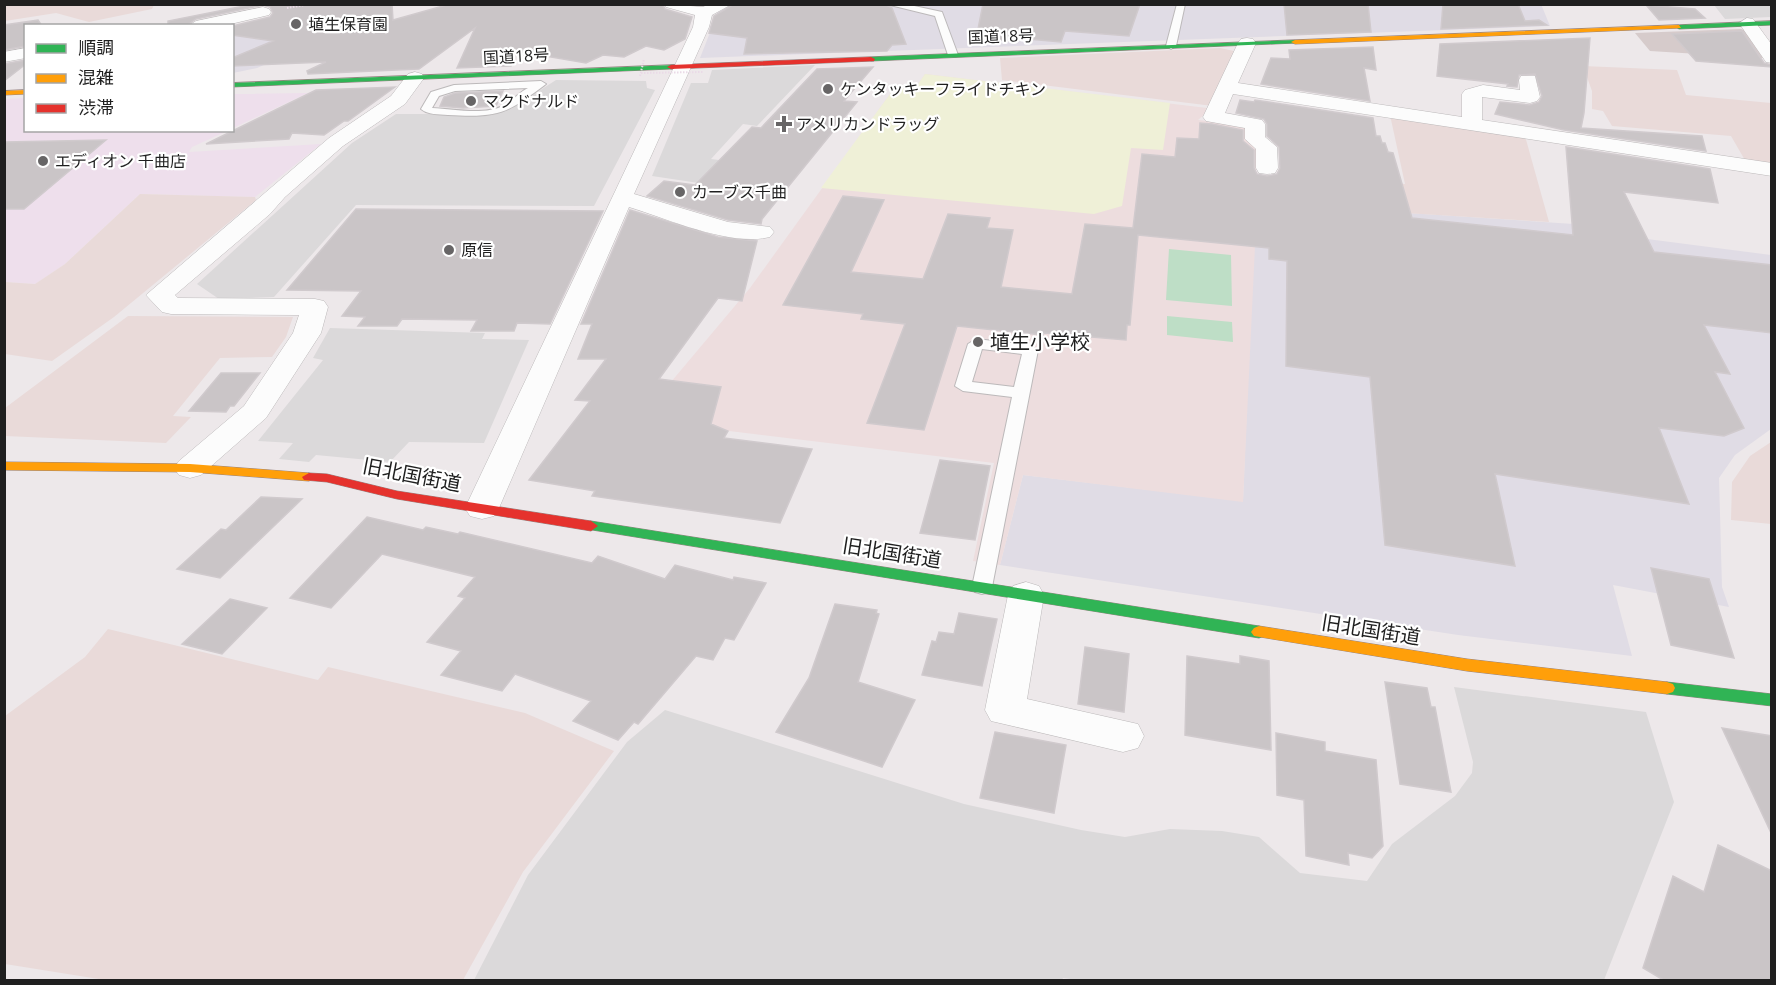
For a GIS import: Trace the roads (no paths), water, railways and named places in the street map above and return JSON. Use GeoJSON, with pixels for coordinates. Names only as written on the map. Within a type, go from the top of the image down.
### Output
{"type":"FeatureCollection","features":[{"type":"Feature","properties":{"kind":"main road","name":"国道18号"},"geometry":{"type":"LineString","coordinates":[[234,84],[693,69],[953,55],[1772,22]]}},
{"type":"Feature","properties":{"kind":"main road"},"geometry":{"type":"LineString","coordinates":[[4,93],[24,92]]}},
{"type":"Feature","properties":{"kind":"main road","name":"旧北国街道"},"geometry":{"type":"LineString","coordinates":[[4,466],[190,468],[327,478],[397,495],[1467,665],[1772,700]]}},
{"type":"Feature","properties":{"kind":"street"},"geometry":{"type":"LineString","coordinates":[[672,4],[704,12],[723,4]]}},
{"type":"Feature","properties":{"kind":"street"},"geometry":{"type":"LineString","coordinates":[[206,24],[263,12]]}},
{"type":"Feature","properties":{"kind":"street"},"geometry":{"type":"LineString","coordinates":[[482,508],[622,198],[693,69],[704,12]]}},
{"type":"Feature","properties":{"kind":"street"},"geometry":{"type":"LineString","coordinates":[[1748,24],[1772,58]]}},
{"type":"Feature","properties":{"kind":"street"},"geometry":{"type":"LineString","coordinates":[[1247,43],[1213,117],[1256,124],[1255,139],[1267,147],[1267,168]]}},
{"type":"Feature","properties":{"kind":"street"},"geometry":{"type":"LineString","coordinates":[[4,57],[24,52]]}},
{"type":"Feature","properties":{"kind":"street"},"geometry":{"type":"LineString","coordinates":[[190,468],[255,412],[307,333],[315,307],[171,306],[159,295],[262,209],[277,192],[336,142],[398,100],[415,78]]}},
{"type":"Feature","properties":{"kind":"street"},"geometry":{"type":"LineString","coordinates":[[1472,124],[1472,94],[1483,91],[1530,97],[1528,80]]}},
{"type":"Feature","properties":{"kind":"street"},"geometry":{"type":"LineString","coordinates":[[1227,87],[1772,170]]}},
{"type":"Feature","properties":{"kind":"street"},"geometry":{"type":"LineString","coordinates":[[622,198],[726,228],[762,232]]}},
{"type":"Feature","properties":{"kind":"street"},"geometry":{"type":"LineString","coordinates":[[1026,594],[1005,710],[1123,736]]}},
{"type":"Feature","properties":{"kind":"lane"},"geometry":{"type":"LineString","coordinates":[[890,4],[939,14],[953,55]]}},
{"type":"Feature","properties":{"kind":"lane"},"geometry":{"type":"LineString","coordinates":[[1171,46],[1181,4]]}},
{"type":"Feature","properties":{"kind":"lane"},"geometry":{"type":"LineString","coordinates":[[539,86],[528,91],[507,108],[492,112],[426,109],[435,94],[454,88],[539,86]]}},
{"type":"Feature","properties":{"kind":"lane"},"geometry":{"type":"LineString","coordinates":[[982,587],[1021,393]]}},
{"type":"Feature","properties":{"kind":"place","name":"埴生保育園"},"geometry":{"type":"Point","coordinates":[296,24]}},
{"type":"Feature","properties":{"kind":"place","name":"ケンタッキーフライドチキン"},"geometry":{"type":"Point","coordinates":[828,89]}},
{"type":"Feature","properties":{"kind":"place","name":"マクドナルド"},"geometry":{"type":"Point","coordinates":[471,101]}},
{"type":"Feature","properties":{"kind":"place","name":"アメリカンドラッグ"},"geometry":{"type":"Point","coordinates":[784,124]}},
{"type":"Feature","properties":{"kind":"place","name":"エディオン 千曲店"},"geometry":{"type":"Point","coordinates":[43,161]}},
{"type":"Feature","properties":{"kind":"place","name":"カーブス千曲"},"geometry":{"type":"Point","coordinates":[680,192]}},
{"type":"Feature","properties":{"kind":"place","name":"原信"},"geometry":{"type":"Point","coordinates":[449,250]}},
{"type":"Feature","properties":{"kind":"place","name":"埴生小学校"},"geometry":{"type":"Point","coordinates":[978,342]}}]}
